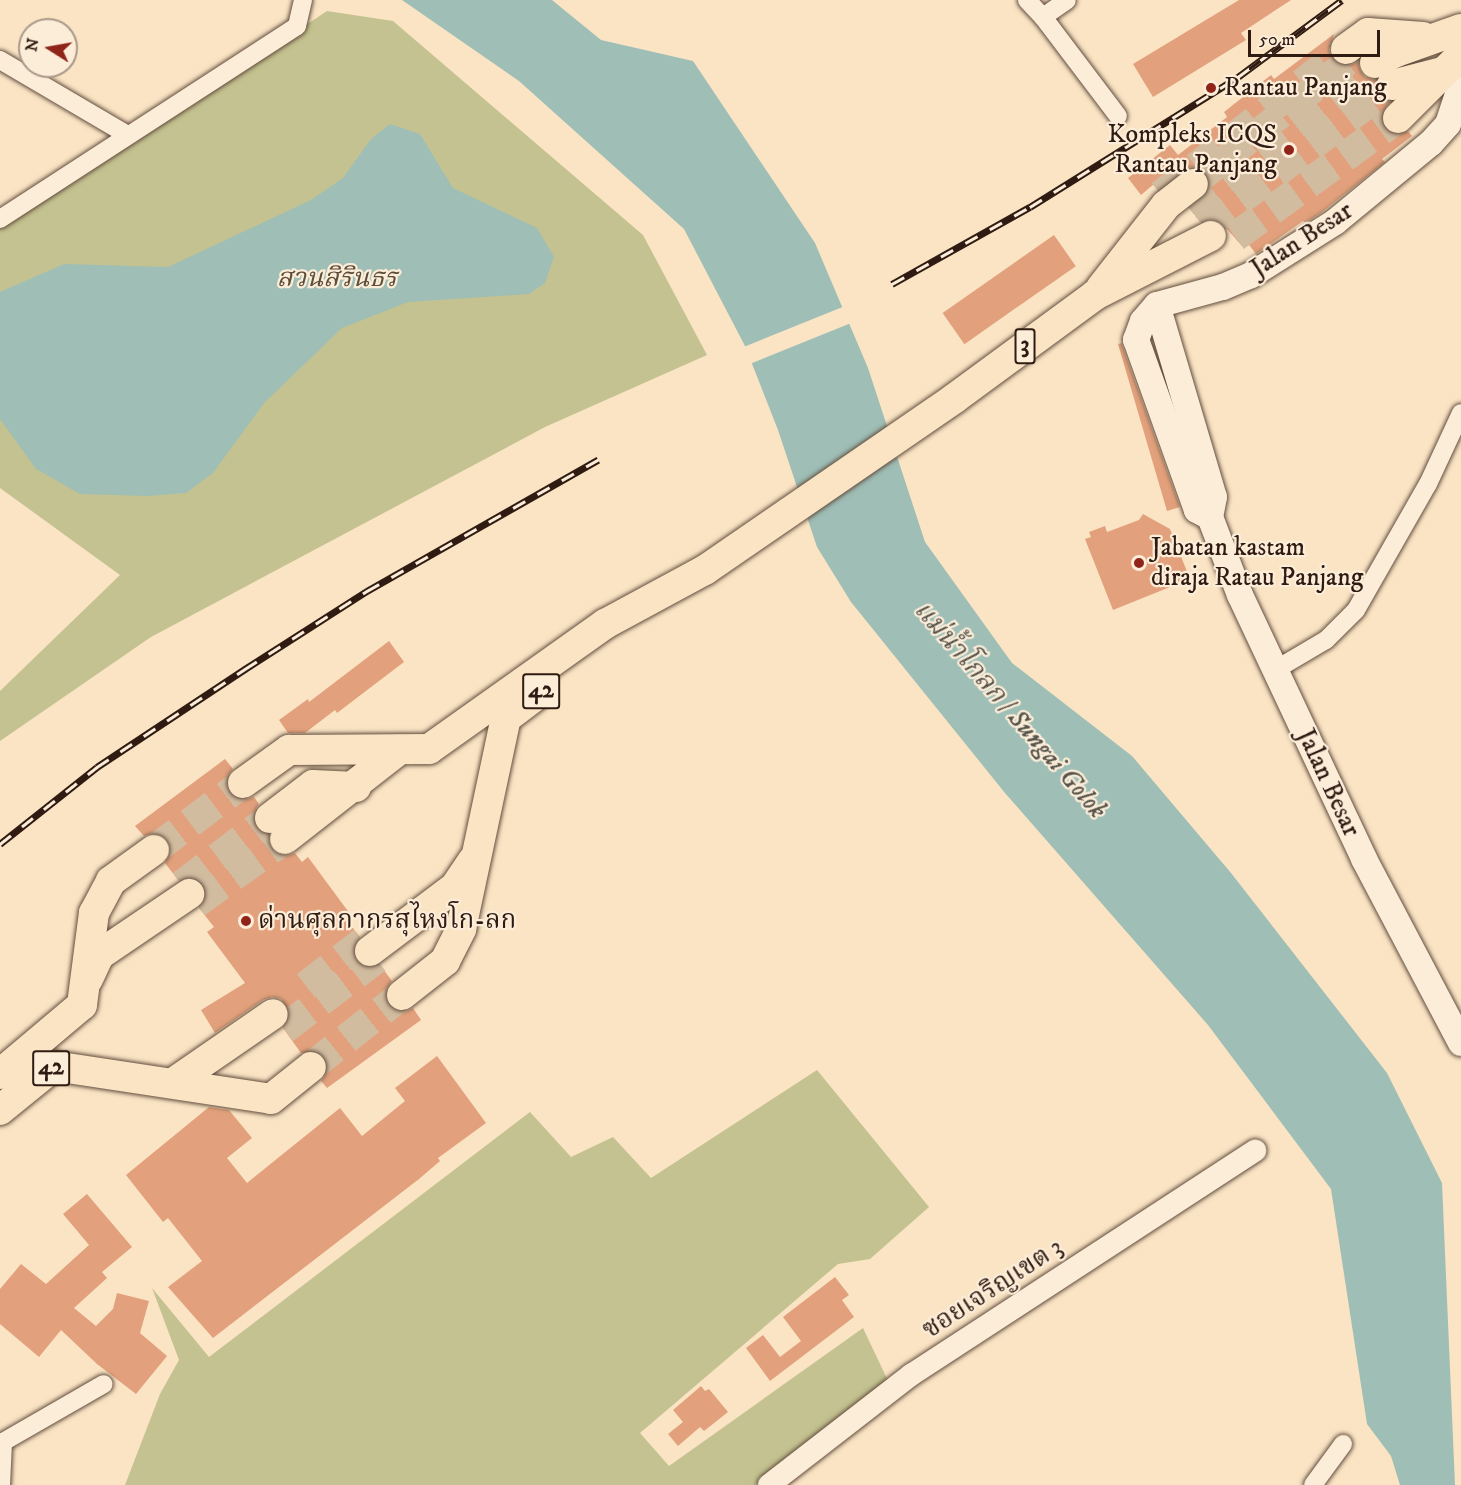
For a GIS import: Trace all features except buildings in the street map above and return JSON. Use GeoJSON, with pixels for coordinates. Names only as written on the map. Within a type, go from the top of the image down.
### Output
{"type":"FeatureCollection","features":[{"type":"Feature","properties":{"kind":"highway"},"geometry":{"type":"LineString","coordinates":[[1452,49],[1375,81],[1452,49]]}},
{"type":"Feature","properties":{"kind":"highway","name":"3"},"geometry":{"type":"LineString","coordinates":[[1137,265],[1145,217],[1161,195]]}},
{"type":"Feature","properties":{"kind":"highway","name":"3"},"geometry":{"type":"LineString","coordinates":[[843,475],[955,398],[1095,295],[1206,218],[1166,205],[1137,265]]}},
{"type":"Feature","properties":{"kind":"highway","name":"42"},"geometry":{"type":"LineString","coordinates":[[381,965],[461,929],[506,718],[695,576],[843,475]]}},
{"type":"Feature","properties":{"kind":"highway","name":"42"},"geometry":{"type":"LineString","coordinates":[[266,813],[304,750],[429,749],[605,624],[695,576]]}},
{"type":"Feature","properties":{"kind":"highway"},"geometry":{"type":"LineString","coordinates":[[266,813],[335,786],[399,750]]}},
{"type":"Feature","properties":{"kind":"highway"},"geometry":{"type":"LineString","coordinates":[[266,813],[335,786]]}},
{"type":"Feature","properties":{"kind":"highway"},"geometry":{"type":"LineString","coordinates":[[381,965],[478,852]]}},
{"type":"Feature","properties":{"kind":"highway","name":"42"},"geometry":{"type":"LineString","coordinates":[[381,965],[394,931],[455,887],[478,852]]}},
{"type":"Feature","properties":{"kind":"highway"},"geometry":{"type":"LineString","coordinates":[[86,981],[177,879]]}},
{"type":"Feature","properties":{"kind":"highway","name":"42"},"geometry":{"type":"LineString","coordinates":[[0,1074],[82,1005],[94,913],[177,879]]}},
{"type":"Feature","properties":{"kind":"highway","name":"42"},"geometry":{"type":"LineString","coordinates":[[86,981],[99,955],[161,913],[177,879]]}},
{"type":"Feature","properties":{"kind":"highway","name":"42"},"geometry":{"type":"LineString","coordinates":[[0,1110],[54,1066],[257,1096],[277,1037],[173,1083]]}},
{"type":"Feature","properties":{"kind":"main road","name":"Jalan Besar"},"geometry":{"type":"LineString","coordinates":[[1452,49],[1446,96],[1431,143],[1335,222],[1279,259],[1223,286],[1156,305],[1214,496],[1210,517],[1240,595],[1364,859],[1461,1043]]}},
{"type":"Feature","properties":{"kind":"street"},"geometry":{"type":"LineString","coordinates":[[0,219],[297,26],[303,0]]}},
{"type":"Feature","properties":{"kind":"street"},"geometry":{"type":"LineString","coordinates":[[1027,0],[1043,17],[1118,116]]}},
{"type":"Feature","properties":{"kind":"street"},"geometry":{"type":"LineString","coordinates":[[1043,17],[1067,0]]}},
{"type":"Feature","properties":{"kind":"street"},"geometry":{"type":"LineString","coordinates":[[0,60],[128,135]]}},
{"type":"Feature","properties":{"kind":"street"},"geometry":{"type":"LineString","coordinates":[[1275,670],[1326,640],[1356,610],[1428,484],[1461,413]]}},
{"type":"Feature","properties":{"kind":"street","name":"ซอยเจริญเขต 3"},"geometry":{"type":"LineString","coordinates":[[769,1485],[911,1375],[1255,1151]]}},
{"type":"Feature","properties":{"kind":"street"},"geometry":{"type":"LineString","coordinates":[[1,1485],[3,1442],[104,1384]]}},
{"type":"Feature","properties":{"kind":"street"},"geometry":{"type":"LineString","coordinates":[[1313,1485],[1343,1444]]}},
{"type":"Feature","properties":{"kind":"green space","name":"สวนสิรินธร"},"geometry":{"type":"Polygon","coordinates":[[[327,11],[393,21],[643,235],[707,355],[545,427],[151,637],[0,741],[0,691],[120,575],[0,488],[0,228],[327,11]]]}},
{"type":"Feature","properties":{"kind":"green space"},"geometry":{"type":"Polygon","coordinates":[[[817,1070],[929,1207],[870,1259],[838,1264],[640,1433],[669,1466],[863,1328],[890,1385],[755,1485],[125,1485],[160,1394],[179,1360],[152,1288],[209,1357],[530,1112],[571,1157],[613,1137],[651,1178],[817,1070]]]}},
{"type":"Feature","properties":{"kind":"water","name":"แม่น้ำโกลก / Sungai Golok"},"geometry":{"type":"Polygon","coordinates":[[[402,0],[552,0],[601,40],[693,61],[815,243],[868,368],[925,542],[1012,663],[1132,756],[1231,873],[1387,1073],[1442,1183],[1455,1485],[1400,1485],[1391,1456],[1367,1424],[1331,1189],[1208,1025],[1005,793],[851,602],[817,547],[778,430],[745,346],[684,229],[519,81],[402,0]]]}},
{"type":"Feature","properties":{"kind":"water"},"geometry":{"type":"Polygon","coordinates":[[[390,124],[420,134],[453,188],[537,228],[554,257],[545,283],[529,294],[408,302],[342,328],[264,403],[213,473],[186,493],[148,496],[80,494],[36,469],[0,419],[0,292],[64,264],[168,267],[311,200],[343,178],[371,139],[390,124]]]}},
{"type":"Feature","properties":{"kind":"pier"},"geometry":{"type":"Polygon","coordinates":[[[845,306],[852,323],[748,365],[741,348],[845,306]]]}},
{"type":"Feature","properties":{"kind":"tunnel"},"geometry":{"type":"LineString","coordinates":[[1161,195],[1346,49]]}},
{"type":"Feature","properties":{"kind":"tunnel"},"geometry":{"type":"LineString","coordinates":[[1193,184],[1350,60]]}},
{"type":"Feature","properties":{"kind":"tunnel"},"geometry":{"type":"LineString","coordinates":[[1188,207],[1375,63]]}},
{"type":"Feature","properties":{"kind":"tunnel"},"geometry":{"type":"LineString","coordinates":[[1204,227],[1392,85]]}},
{"type":"Feature","properties":{"kind":"tunnel"},"geometry":{"type":"LineString","coordinates":[[1235,237],[1398,118]]}},
{"type":"Feature","properties":{"kind":"tunnel"},"geometry":{"type":"LineString","coordinates":[[154,850],[243,783]]}},
{"type":"Feature","properties":{"kind":"tunnel"},"geometry":{"type":"LineString","coordinates":[[182,885],[270,818]]}},
{"type":"Feature","properties":{"kind":"tunnel"},"geometry":{"type":"LineString","coordinates":[[196,903],[285,839]]}},
{"type":"Feature","properties":{"kind":"tunnel"},"geometry":{"type":"LineString","coordinates":[[306,986],[363,942]]}},
{"type":"Feature","properties":{"kind":"tunnel"},"geometry":{"type":"LineString","coordinates":[[284,1029],[376,959]]}},
{"type":"Feature","properties":{"kind":"tunnel"},"geometry":{"type":"LineString","coordinates":[[311,1067],[402,995]]}},
{"type":"Feature","properties":{"kind":"railway"},"geometry":{"type":"LineString","coordinates":[[892,284],[1030,207],[1238,77],[1342,0]]}},
{"type":"Feature","properties":{"kind":"railway"},"geometry":{"type":"LineString","coordinates":[[0,844],[97,767],[245,669],[367,591],[598,460]]}},
{"type":"Feature","properties":{"kind":"place","name":"Rantau Panjang"},"geometry":{"type":"Point","coordinates":[1211,88]}},
{"type":"Feature","properties":{"kind":"place","name":"Kompleks ICQS Rantau Panjang"},"geometry":{"type":"Point","coordinates":[1289,150]}},
{"type":"Feature","properties":{"kind":"place","name":"Jabatan kastam diraja Ratau Panjang"},"geometry":{"type":"Point","coordinates":[1139,563]}},
{"type":"Feature","properties":{"kind":"place","name":"ด่านศุลกากรสุไหงโก-ลก"},"geometry":{"type":"Point","coordinates":[246,921]}}]}
